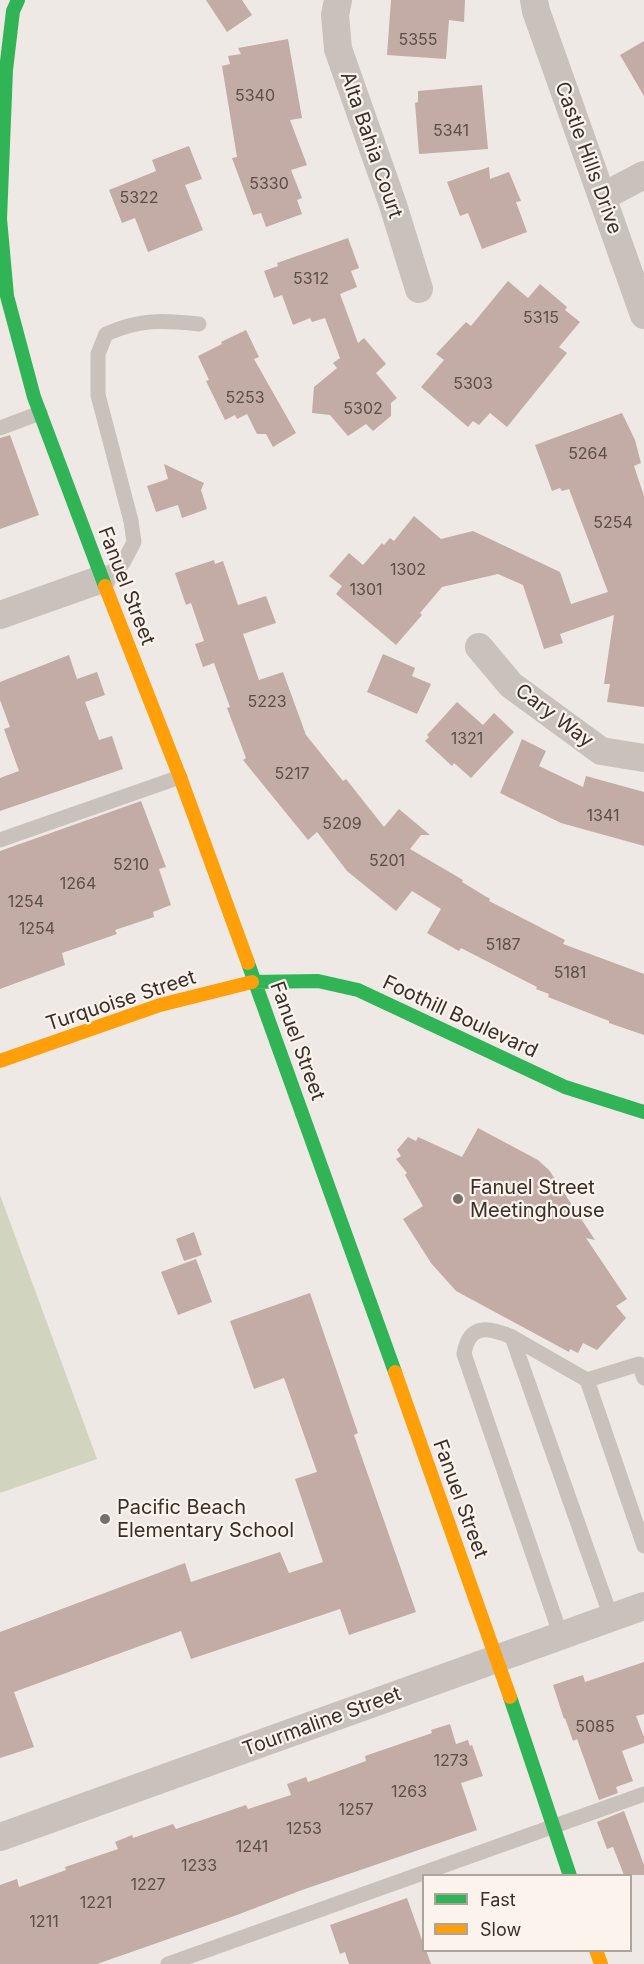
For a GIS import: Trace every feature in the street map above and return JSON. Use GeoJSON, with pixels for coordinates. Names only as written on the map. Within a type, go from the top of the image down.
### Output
{"type":"FeatureCollection","features":[{"type":"Feature","properties":{"kind":"street","name":"Fanuel Street"},"geometry":{"type":"LineString","coordinates":[[18,0],[14,11],[6,70],[0,219],[7,296],[34,397],[180,777],[255,981],[497,1659],[570,1874]]}},
{"type":"Feature","properties":{"kind":"street","name":"Alta Bahia Court"},"geometry":{"type":"LineString","coordinates":[[338,0],[335,15],[338,49],[393,205],[419,289]]}},
{"type":"Feature","properties":{"kind":"street","name":"Castle Hills Drive"},"geometry":{"type":"LineString","coordinates":[[534,0],[644,315]]}},
{"type":"Feature","properties":{"kind":"street"},"geometry":{"type":"LineString","coordinates":[[602,197],[644,175]]}},
{"type":"Feature","properties":{"kind":"street"},"geometry":{"type":"LineString","coordinates":[[0,615],[102,579]]}},
{"type":"Feature","properties":{"kind":"street","name":"Cary Way"},"geometry":{"type":"LineString","coordinates":[[479,647],[511,685],[601,751],[644,758]]}},
{"type":"Feature","properties":{"kind":"street","name":"Turquoise Street"},"geometry":{"type":"LineString","coordinates":[[0,1061],[160,1005],[255,981]]}},
{"type":"Feature","properties":{"kind":"street","name":"Foothill Boulevard"},"geometry":{"type":"LineString","coordinates":[[255,981],[318,981],[358,990],[565,1087],[644,1112]]}},
{"type":"Feature","properties":{"kind":"street","name":"Tourmaline Street"},"geometry":{"type":"LineString","coordinates":[[0,1837],[644,1606]]}},
{"type":"Feature","properties":{"kind":"lane"},"geometry":{"type":"LineString","coordinates":[[102,579],[123,563],[134,542],[131,521],[98,395],[98,354],[106,334],[126,325],[161,320],[199,324]]}},
{"type":"Feature","properties":{"kind":"lane"},"geometry":{"type":"LineString","coordinates":[[0,428],[40,413]]}},
{"type":"Feature","properties":{"kind":"lane"},"geometry":{"type":"LineString","coordinates":[[0,840],[180,777]]}},
{"type":"Feature","properties":{"kind":"lane"},"geometry":{"type":"LineString","coordinates":[[561,1636],[464,1354],[466,1343],[475,1333],[486,1329],[496,1330],[587,1380],[641,1371]]}},
{"type":"Feature","properties":{"kind":"lane"},"geometry":{"type":"LineString","coordinates":[[512,1337],[611,1617]]}},
{"type":"Feature","properties":{"kind":"lane"},"geometry":{"type":"LineString","coordinates":[[587,1380],[644,1546]]}},
{"type":"Feature","properties":{"kind":"lane"},"geometry":{"type":"LineString","coordinates":[[168,1964],[644,1794]]}},
{"type":"Feature","properties":{"kind":"green space"},"geometry":{"type":"Polygon","coordinates":[[[0,1195],[97,1459],[0,1493],[0,1195]]]}},
{"type":"Feature","properties":{"kind":"building"},"geometry":{"type":"Polygon","coordinates":[[[206,0],[242,0],[252,15],[227,32],[206,0]]]}},
{"type":"Feature","properties":{"kind":"building"},"geometry":{"type":"Polygon","coordinates":[[[391,0],[465,0],[464,22],[449,20],[446,59],[387,55],[391,0]]]}},
{"type":"Feature","properties":{"kind":"building"},"geometry":{"type":"Polygon","coordinates":[[[288,39],[302,118],[290,120],[307,165],[291,170],[302,198],[297,200],[302,214],[266,227],[261,213],[253,215],[232,158],[237,157],[222,66],[230,64],[228,56],[241,54],[238,48],[288,39]]]}},
{"type":"Feature","properties":{"kind":"building"},"geometry":{"type":"Polygon","coordinates":[[[644,41],[644,96],[620,55],[644,41]]]}},
{"type":"Feature","properties":{"kind":"building"},"geometry":{"type":"Polygon","coordinates":[[[482,85],[488,149],[419,154],[415,103],[418,102],[418,91],[482,85]]]}},
{"type":"Feature","properties":{"kind":"building"},"geometry":{"type":"Polygon","coordinates":[[[189,146],[202,179],[185,185],[203,230],[148,252],[135,218],[122,223],[109,190],[156,171],[152,160],[189,146]]]}},
{"type":"Feature","properties":{"kind":"building"},"geometry":{"type":"Polygon","coordinates":[[[489,167],[490,179],[509,172],[521,201],[516,202],[527,232],[482,249],[468,213],[460,216],[447,182],[489,167]]]}},
{"type":"Feature","properties":{"kind":"building"},"geometry":{"type":"Polygon","coordinates":[[[348,238],[359,268],[351,271],[357,287],[340,294],[358,343],[364,338],[386,364],[376,373],[397,398],[391,403],[391,416],[373,431],[366,424],[348,436],[330,415],[312,413],[314,387],[337,368],[333,363],[340,358],[325,318],[312,322],[310,318],[293,325],[282,295],[274,298],[264,271],[278,266],[277,263],[348,238]]]}},
{"type":"Feature","properties":{"kind":"building"},"geometry":{"type":"Polygon","coordinates":[[[508,281],[528,298],[540,284],[567,307],[565,310],[580,322],[559,347],[567,353],[507,427],[490,413],[479,425],[473,421],[468,427],[421,387],[444,360],[436,354],[466,322],[471,326],[508,281]]]}},
{"type":"Feature","properties":{"kind":"building"},"geometry":{"type":"Polygon","coordinates":[[[246,330],[259,357],[254,359],[296,433],[273,447],[266,434],[257,434],[247,414],[237,419],[235,415],[225,420],[206,381],[209,380],[198,356],[246,330]]]}},
{"type":"Feature","properties":{"kind":"building"},"geometry":{"type":"Polygon","coordinates":[[[622,413],[635,440],[641,463],[634,466],[644,496],[644,707],[607,702],[610,684],[604,684],[614,615],[560,634],[563,643],[544,649],[523,585],[498,574],[442,587],[396,645],[336,594],[342,586],[329,576],[349,553],[363,565],[382,543],[384,545],[390,538],[394,541],[414,516],[441,539],[473,531],[560,572],[571,604],[608,592],[569,489],[562,491],[560,488],[552,491],[535,445],[622,413]]]}},
{"type":"Feature","properties":{"kind":"building"},"geometry":{"type":"Polygon","coordinates":[[[10,435],[39,515],[0,529],[0,438],[10,435]]]}},
{"type":"Feature","properties":{"kind":"building"},"geometry":{"type":"Polygon","coordinates":[[[164,464],[204,483],[201,490],[207,509],[182,518],[178,505],[156,512],[147,486],[168,479],[164,464]]]}},
{"type":"Feature","properties":{"kind":"building"},"geometry":{"type":"Polygon","coordinates":[[[214,560],[215,564],[223,561],[238,605],[266,596],[276,623],[243,634],[259,680],[283,672],[306,735],[343,781],[346,779],[384,827],[399,809],[430,835],[421,835],[410,849],[463,880],[462,882],[490,899],[489,901],[565,940],[563,944],[644,974],[644,1035],[548,997],[549,994],[536,989],[537,987],[461,948],[459,951],[427,933],[441,909],[412,891],[396,911],[347,871],[317,832],[308,840],[243,760],[246,758],[227,708],[230,707],[214,663],[203,667],[195,644],[204,641],[191,603],[186,605],[175,573],[214,560]]]}},
{"type":"Feature","properties":{"kind":"building"},"geometry":{"type":"Polygon","coordinates":[[[383,654],[415,668],[412,676],[431,684],[417,714],[367,692],[383,654]]]}},
{"type":"Feature","properties":{"kind":"building"},"geometry":{"type":"Polygon","coordinates":[[[69,655],[77,679],[97,672],[105,695],[85,702],[99,740],[112,736],[123,769],[0,811],[0,778],[19,771],[4,729],[10,727],[0,700],[0,682],[69,655]]]}},
{"type":"Feature","properties":{"kind":"building"},"geometry":{"type":"Polygon","coordinates":[[[457,702],[483,725],[494,713],[514,732],[471,778],[454,763],[452,766],[425,741],[429,737],[427,735],[457,702]]]}},
{"type":"Feature","properties":{"kind":"building"},"geometry":{"type":"Polygon","coordinates":[[[522,739],[546,751],[539,766],[583,787],[586,776],[644,792],[644,846],[561,823],[500,793],[522,739]]]}},
{"type":"Feature","properties":{"kind":"building"},"geometry":{"type":"Polygon","coordinates":[[[141,801],[166,867],[159,869],[171,905],[153,912],[154,917],[115,930],[117,934],[62,953],[65,965],[0,989],[0,851],[141,801]]]}},
{"type":"Feature","properties":{"kind":"building"},"geometry":{"type":"Polygon","coordinates":[[[478,1128],[538,1160],[549,1170],[595,1240],[586,1238],[627,1299],[616,1306],[626,1318],[597,1350],[583,1343],[578,1353],[570,1349],[569,1352],[456,1291],[431,1263],[403,1219],[423,1206],[405,1175],[407,1173],[396,1159],[401,1156],[397,1150],[408,1137],[416,1141],[418,1137],[462,1157],[478,1128]]]}},
{"type":"Feature","properties":{"kind":"building"},"geometry":{"type":"Polygon","coordinates":[[[194,1232],[202,1255],[184,1261],[176,1239],[194,1232]]]}},
{"type":"Feature","properties":{"kind":"building"},"geometry":{"type":"Polygon","coordinates":[[[196,1259],[212,1302],[178,1315],[161,1272],[196,1259]]]}},
{"type":"Feature","properties":{"kind":"building"},"geometry":{"type":"Polygon","coordinates":[[[310,1293],[358,1433],[354,1435],[416,1612],[349,1635],[340,1609],[191,1659],[181,1631],[14,1692],[34,1747],[0,1758],[0,1632],[185,1563],[191,1582],[280,1552],[289,1573],[323,1562],[295,1479],[317,1472],[284,1378],[254,1389],[230,1321],[310,1293]]]}},
{"type":"Feature","properties":{"kind":"building"},"geometry":{"type":"Polygon","coordinates":[[[644,1662],[644,1714],[636,1716],[644,1743],[622,1751],[633,1781],[616,1787],[618,1793],[599,1800],[577,1739],[573,1741],[564,1719],[553,1685],[583,1675],[585,1682],[644,1662]]]}},
{"type":"Feature","properties":{"kind":"building"},"geometry":{"type":"Polygon","coordinates":[[[450,1724],[456,1744],[468,1740],[470,1746],[472,1745],[483,1776],[461,1783],[477,1830],[97,1964],[0,1964],[0,1885],[17,1879],[19,1887],[66,1870],[65,1867],[118,1849],[115,1842],[132,1835],[133,1838],[173,1824],[176,1829],[246,1805],[248,1809],[291,1795],[287,1784],[306,1777],[308,1782],[366,1761],[365,1756],[432,1733],[431,1730],[450,1724]]]}},
{"type":"Feature","properties":{"kind":"building"},"geometry":{"type":"Polygon","coordinates":[[[624,1811],[644,1865],[644,1875],[624,1874],[613,1847],[607,1849],[597,1822],[624,1811]]]}},
{"type":"Feature","properties":{"kind":"building"},"geometry":{"type":"Polygon","coordinates":[[[407,1898],[422,1940],[422,1952],[427,1952],[431,1964],[349,1964],[345,1952],[340,1954],[330,1925],[407,1898]]]}},
{"type":"Feature","properties":{"kind":"traffic: fast"},"geometry":{"type":"LineString","coordinates":[[18,0],[13,11],[6,70],[0,219],[7,296],[34,397],[105,586]]}},
{"type":"Feature","properties":{"kind":"traffic: fast"},"geometry":{"type":"LineString","coordinates":[[248,963],[395,1372]]}},
{"type":"Feature","properties":{"kind":"traffic: fast"},"geometry":{"type":"LineString","coordinates":[[252,982],[318,981],[358,990],[565,1087],[644,1112]]}},
{"type":"Feature","properties":{"kind":"traffic: fast"},"geometry":{"type":"LineString","coordinates":[[510,1697],[569,1874]]}},
{"type":"Feature","properties":{"kind":"traffic: slow"},"geometry":{"type":"LineString","coordinates":[[105,586],[180,777],[248,963]]}},
{"type":"Feature","properties":{"kind":"traffic: slow"},"geometry":{"type":"LineString","coordinates":[[0,1061],[160,1005],[252,982]]}},
{"type":"Feature","properties":{"kind":"traffic: slow"},"geometry":{"type":"LineString","coordinates":[[395,1372],[510,1697]]}},
{"type":"Feature","properties":{"kind":"traffic: slow"},"geometry":{"type":"LineString","coordinates":[[597,1952],[601,1964]]}},
{"type":"Feature","properties":{"kind":"place","name":"Fanuel Street Meetinghouse"},"geometry":{"type":"Point","coordinates":[458,1199]}},
{"type":"Feature","properties":{"kind":"place","name":"Pacific Beach Elementary School"},"geometry":{"type":"Point","coordinates":[105,1519]}}]}
